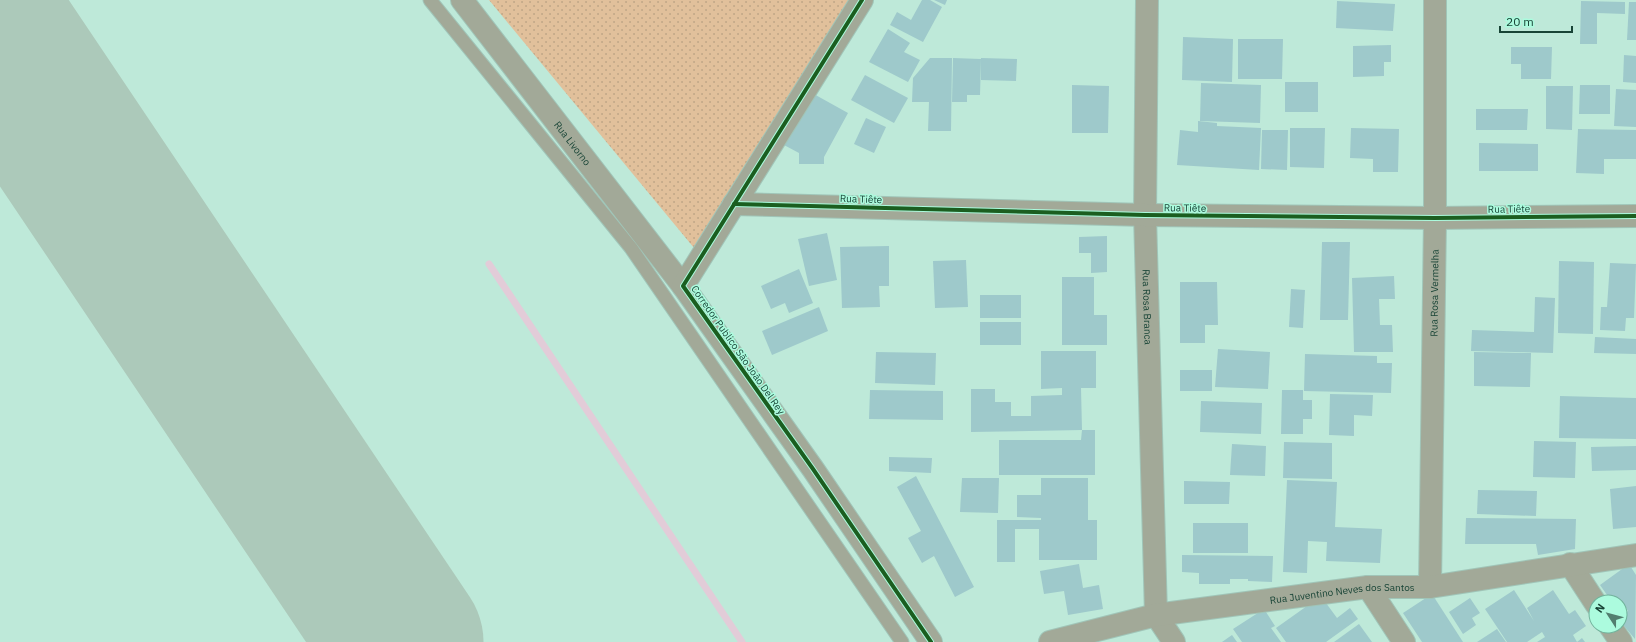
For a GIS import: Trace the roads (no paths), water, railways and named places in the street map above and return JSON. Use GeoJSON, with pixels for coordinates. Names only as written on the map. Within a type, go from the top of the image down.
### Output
{"type":"FeatureCollection","features":[{"type":"Feature","properties":{"kind":"street","name":"Rua Livorno"},"geometry":{"type":"LineString","coordinates":[[462,0],[683,286]]}},
{"type":"Feature","properties":{"kind":"street","name":"Corredor Publico São João Del Rey"},"geometry":{"type":"LineString","coordinates":[[862,0],[683,286],[813,469],[931,642]]}},
{"type":"Feature","properties":{"kind":"street","name":"Rua Rosa Branca"},"geometry":{"type":"LineString","coordinates":[[1147,0],[1145,215],[1156,615]]}},
{"type":"Feature","properties":{"kind":"street","name":"Rua Rosa Vermelha"},"geometry":{"type":"LineString","coordinates":[[1430,587],[1435,218],[1435,0]]}},
{"type":"Feature","properties":{"kind":"street","name":"Rua Tiête"},"geometry":{"type":"LineString","coordinates":[[734,204],[1145,215],[1435,218],[1636,216]]}},
{"type":"Feature","properties":{"kind":"street","name":"Rua Juventino Neves dos Santos"},"geometry":{"type":"LineString","coordinates":[[1050,642],[1156,615],[1368,587],[1430,587],[1570,564],[1636,555]]}},
{"type":"Feature","properties":{"kind":"street"},"geometry":{"type":"LineString","coordinates":[[1570,564],[1590,594]]}},
{"type":"Feature","properties":{"kind":"street"},"geometry":{"type":"LineString","coordinates":[[1368,587],[1404,642]]}},
{"type":"Feature","properties":{"kind":"street"},"geometry":{"type":"LineString","coordinates":[[1156,615],[1174,642]]}},
{"type":"Feature","properties":{"kind":"lane"},"geometry":{"type":"LineString","coordinates":[[430,0],[631,248],[902,642]]}},
{"type":"Feature","properties":{"kind":"waterway"},"geometry":{"type":"LineString","coordinates":[[489,264],[742,642]]}}]}
